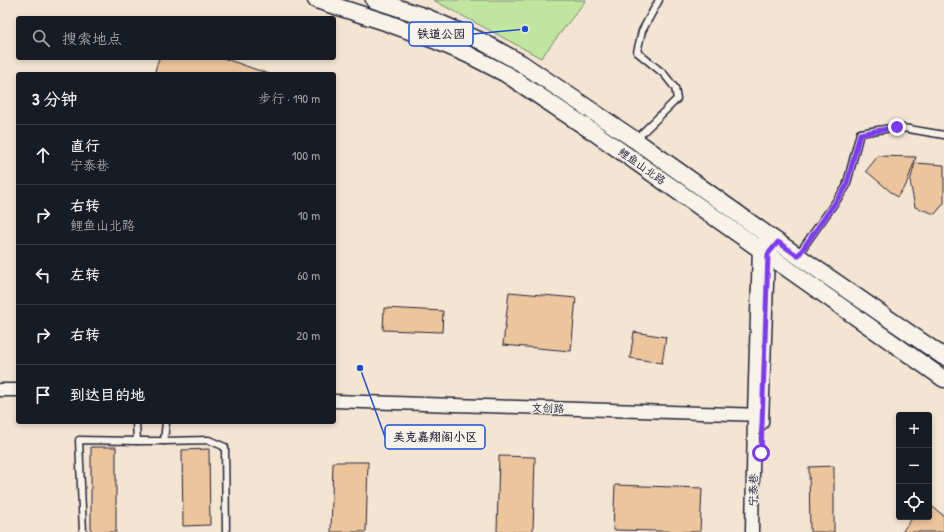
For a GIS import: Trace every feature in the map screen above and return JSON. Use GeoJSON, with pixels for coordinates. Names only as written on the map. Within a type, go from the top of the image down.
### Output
{"type":"FeatureCollection","features":[{"type":"Feature","properties":{"kind":"main road","name":"鲤鱼山北路"},"geometry":{"type":"LineString","coordinates":[[316,0],[385,22],[434,40],[506,74],[595,133],[944,379]]}},
{"type":"Feature","properties":{"kind":"main road","name":"鲤鱼山北路"},"geometry":{"type":"LineString","coordinates":[[374,0],[426,17],[480,41],[521,63],[635,140],[773,239],[944,357]]}},
{"type":"Feature","properties":{"kind":"street"},"geometry":{"type":"LineString","coordinates":[[763,251],[773,239]]}},
{"type":"Feature","properties":{"kind":"street","name":"宁泰巷"},"geometry":{"type":"LineString","coordinates":[[752,532],[758,415],[763,251]]}},
{"type":"Feature","properties":{"kind":"street"},"geometry":{"type":"LineString","coordinates":[[0,390],[16,390]]}},
{"type":"Feature","properties":{"kind":"street","name":"文创路"},"geometry":{"type":"LineString","coordinates":[[336,401],[758,415]]}},
{"type":"Feature","properties":{"kind":"street","name":"宁泰巷"},"geometry":{"type":"LineString","coordinates":[[758,415],[760,532]]}},
{"type":"Feature","properties":{"kind":"lane"},"geometry":{"type":"LineString","coordinates":[[635,140],[677,99],[675,88],[664,74],[637,52],[642,32],[659,0]]}},
{"type":"Feature","properties":{"kind":"lane"},"geometry":{"type":"LineString","coordinates":[[798,256],[846,187],[860,134],[897,127],[944,135]]}},
{"type":"Feature","properties":{"kind":"lane"},"geometry":{"type":"LineString","coordinates":[[136,424],[136,441]]}},
{"type":"Feature","properties":{"kind":"lane"},"geometry":{"type":"LineString","coordinates":[[164,442],[166,424]]}},
{"type":"Feature","properties":{"kind":"lane"},"geometry":{"type":"LineString","coordinates":[[83,532],[79,440],[164,442],[209,440],[225,447],[226,532]]}},
{"type":"Feature","properties":{"kind":"green space"},"geometry":{"type":"Polygon","coordinates":[[[433,0],[586,0],[541,58],[433,0]]]}},
{"type":"Feature","properties":{"kind":"building"},"geometry":{"type":"Polygon","coordinates":[[[158,60],[229,60],[263,72],[155,72],[158,60]]]}},
{"type":"Feature","properties":{"kind":"building"},"geometry":{"type":"Polygon","coordinates":[[[878,156],[916,157],[906,185],[897,197],[866,171],[878,156]]]}},
{"type":"Feature","properties":{"kind":"building"},"geometry":{"type":"Polygon","coordinates":[[[915,163],[944,165],[944,203],[935,214],[915,207],[910,181],[915,163]]]}},
{"type":"Feature","properties":{"kind":"building"},"geometry":{"type":"Polygon","coordinates":[[[509,292],[576,298],[571,351],[503,345],[509,292]]]}},
{"type":"Feature","properties":{"kind":"building"},"geometry":{"type":"Polygon","coordinates":[[[384,308],[443,311],[442,332],[383,330],[384,308]]]}},
{"type":"Feature","properties":{"kind":"building"},"geometry":{"type":"Polygon","coordinates":[[[634,332],[666,337],[662,363],[630,358],[634,332]]]}},
{"type":"Feature","properties":{"kind":"building"},"geometry":{"type":"Polygon","coordinates":[[[91,447],[116,447],[116,532],[91,532],[91,447]]]}},
{"type":"Feature","properties":{"kind":"building"},"geometry":{"type":"Polygon","coordinates":[[[209,449],[210,525],[183,526],[182,450],[209,449]]]}},
{"type":"Feature","properties":{"kind":"building"},"geometry":{"type":"Polygon","coordinates":[[[499,456],[535,457],[533,532],[497,532],[499,456]]]}},
{"type":"Feature","properties":{"kind":"building"},"geometry":{"type":"Polygon","coordinates":[[[333,462],[368,462],[366,532],[331,532],[333,462]]]}},
{"type":"Feature","properties":{"kind":"building"},"geometry":{"type":"Polygon","coordinates":[[[834,466],[834,532],[810,532],[809,467],[834,466]]]}},
{"type":"Feature","properties":{"kind":"building"},"geometry":{"type":"Polygon","coordinates":[[[615,485],[702,488],[700,532],[613,530],[615,485]]]}},
{"type":"Feature","properties":{"kind":"building"},"geometry":{"type":"Polygon","coordinates":[[[932,506],[944,516],[944,532],[902,532],[911,520],[932,520],[932,506]]]}},
{"type":"Feature","properties":{"kind":"place","name":"铁道公园"},"geometry":{"type":"Point","coordinates":[525,29]}},
{"type":"Feature","properties":{"kind":"place","name":"美克嘉翔阁小区"},"geometry":{"type":"Point","coordinates":[360,368]}},
{"type":"Feature","properties":{"kind":"route"},"geometry":{"type":"LineString","coordinates":[[761,453],[768,254],[778,242],[798,256],[846,187],[860,134],[897,127]]}}]}
